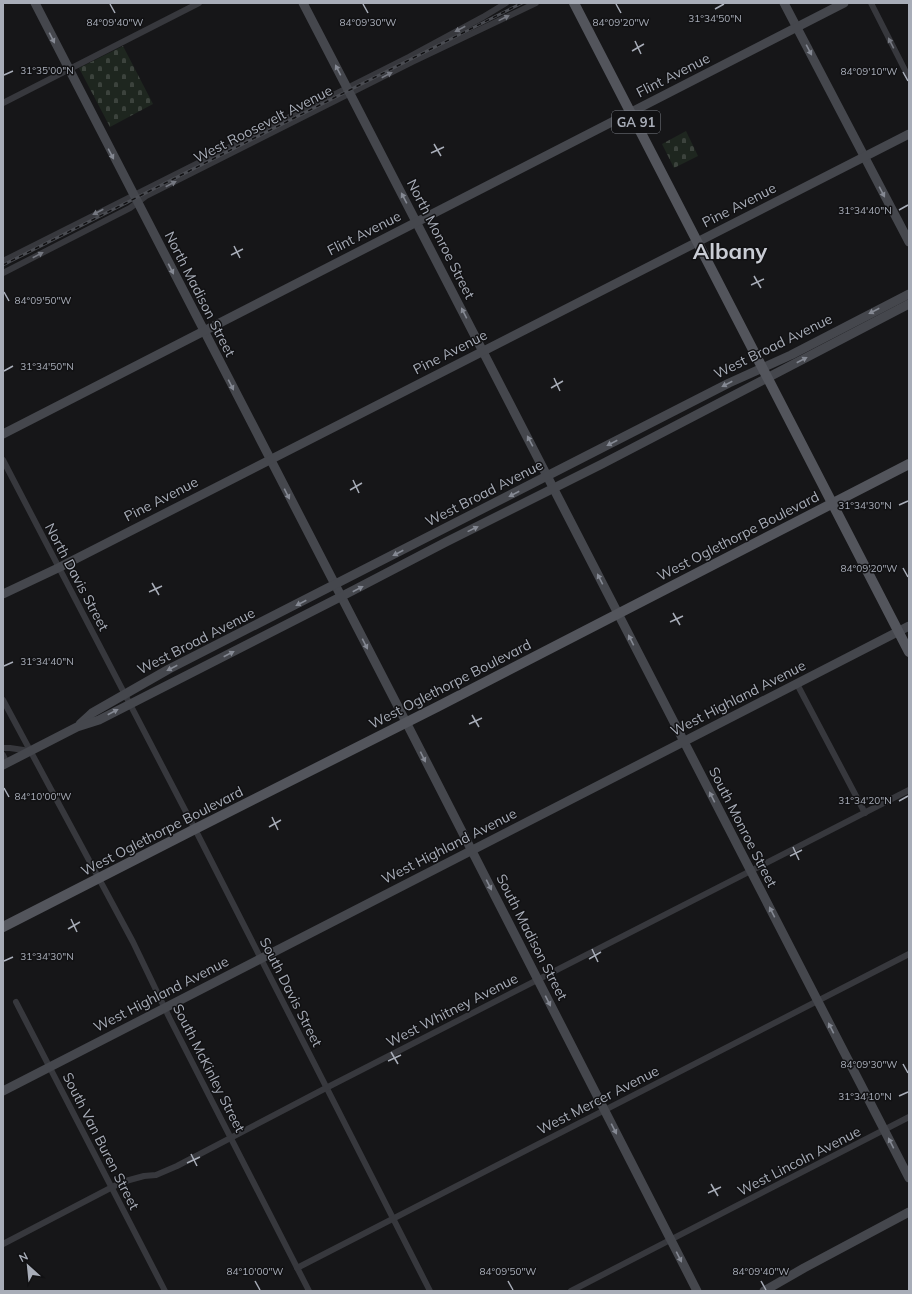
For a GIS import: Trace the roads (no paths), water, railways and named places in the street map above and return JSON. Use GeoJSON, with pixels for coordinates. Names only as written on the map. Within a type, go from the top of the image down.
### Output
{"type":"FeatureCollection","features":[{"type":"Feature","properties":{"kind":"main road","name":"North Madison Street"},"geometry":{"type":"LineString","coordinates":[[35,3],[341,597]]}},
{"type":"Feature","properties":{"kind":"main road","name":"North Monroe Street"},"geometry":{"type":"LineString","coordinates":[[303,3],[484,350],[554,488]]}},
{"type":"Feature","properties":{"kind":"main road","name":"GA 91"},"geometry":{"type":"LineString","coordinates":[[574,3],[909,652]]}},
{"type":"Feature","properties":{"kind":"main road"},"geometry":{"type":"LineString","coordinates":[[784,3],[909,242]]}},
{"type":"Feature","properties":{"kind":"main road","name":"Flint Avenue"},"geometry":{"type":"LineString","coordinates":[[3,434],[844,3]]}},
{"type":"Feature","properties":{"kind":"main road","name":"Pine Avenue"},"geometry":{"type":"LineString","coordinates":[[3,594],[58,568],[909,134]]}},
{"type":"Feature","properties":{"kind":"main road","name":"West Broad Avenue"},"geometry":{"type":"LineString","coordinates":[[77,727],[92,713],[169,669],[548,475],[762,367],[791,355],[909,294]]}},
{"type":"Feature","properties":{"kind":"main road","name":"West Broad Avenue"},"geometry":{"type":"LineString","coordinates":[[4,761],[30,751],[77,727],[99,720],[554,488],[909,304]]}},
{"type":"Feature","properties":{"kind":"main road","name":"West Oglethorpe Boulevard"},"geometry":{"type":"LineString","coordinates":[[3,927],[194,829],[436,708],[909,464]]}},
{"type":"Feature","properties":{"kind":"main road","name":"South Monroe Street"},"geometry":{"type":"LineString","coordinates":[[554,488],[909,1178]]}},
{"type":"Feature","properties":{"kind":"main road","name":"South Madison Street"},"geometry":{"type":"LineString","coordinates":[[341,597],[697,1291]]}},
{"type":"Feature","properties":{"kind":"main road","name":"West Highland Avenue"},"geometry":{"type":"LineString","coordinates":[[3,1091],[909,626]]}},
{"type":"Feature","properties":{"kind":"main road"},"geometry":{"type":"LineString","coordinates":[[764,1291],[909,1212]]}},
{"type":"Feature","properties":{"kind":"street"},"geometry":{"type":"LineString","coordinates":[[3,103],[199,3]]}},
{"type":"Feature","properties":{"kind":"street","name":"West Roosevelt Avenue"},"geometry":{"type":"LineString","coordinates":[[3,260],[135,199],[146,196],[348,91],[506,3]]}},
{"type":"Feature","properties":{"kind":"street","name":"West Roosevelt Avenue"},"geometry":{"type":"LineString","coordinates":[[348,91],[536,3]]}},
{"type":"Feature","properties":{"kind":"street"},"geometry":{"type":"LineString","coordinates":[[871,3],[909,78]]}},
{"type":"Feature","properties":{"kind":"street","name":"West Roosevelt Avenue"},"geometry":{"type":"LineString","coordinates":[[3,272],[130,208],[135,199]]}},
{"type":"Feature","properties":{"kind":"street","name":"North Davis Street"},"geometry":{"type":"LineString","coordinates":[[3,460],[129,704]]}},
{"type":"Feature","properties":{"kind":"street"},"geometry":{"type":"LineString","coordinates":[[797,684],[865,813]]}},
{"type":"Feature","properties":{"kind":"street","name":"South McKinley Street"},"geometry":{"type":"LineString","coordinates":[[3,700],[133,942],[309,1291]]}},
{"type":"Feature","properties":{"kind":"street","name":"South Davis Street"},"geometry":{"type":"LineString","coordinates":[[129,704],[430,1291]]}},
{"type":"Feature","properties":{"kind":"street"},"geometry":{"type":"LineString","coordinates":[[3,748],[30,751]]}},
{"type":"Feature","properties":{"kind":"street","name":"West Whitney Avenue"},"geometry":{"type":"LineString","coordinates":[[3,1244],[133,1178],[163,1172],[177,1166],[230,1137],[909,790]]}},
{"type":"Feature","properties":{"kind":"street","name":"West Mercer Avenue"},"geometry":{"type":"LineString","coordinates":[[297,1268],[909,954]]}},
{"type":"Feature","properties":{"kind":"street","name":"South Van Buren Street"},"geometry":{"type":"LineString","coordinates":[[16,1002],[165,1291]]}},
{"type":"Feature","properties":{"kind":"street","name":"West Lincoln Avenue"},"geometry":{"type":"LineString","coordinates":[[571,1291],[909,1117]]}},
{"type":"Feature","properties":{"kind":"railway"},"geometry":{"type":"LineString","coordinates":[[3,265],[522,3]]}},
{"type":"Feature","properties":{"kind":"district","name":"Albany"},"geometry":{"type":"Point","coordinates":[730,251]}}]}
